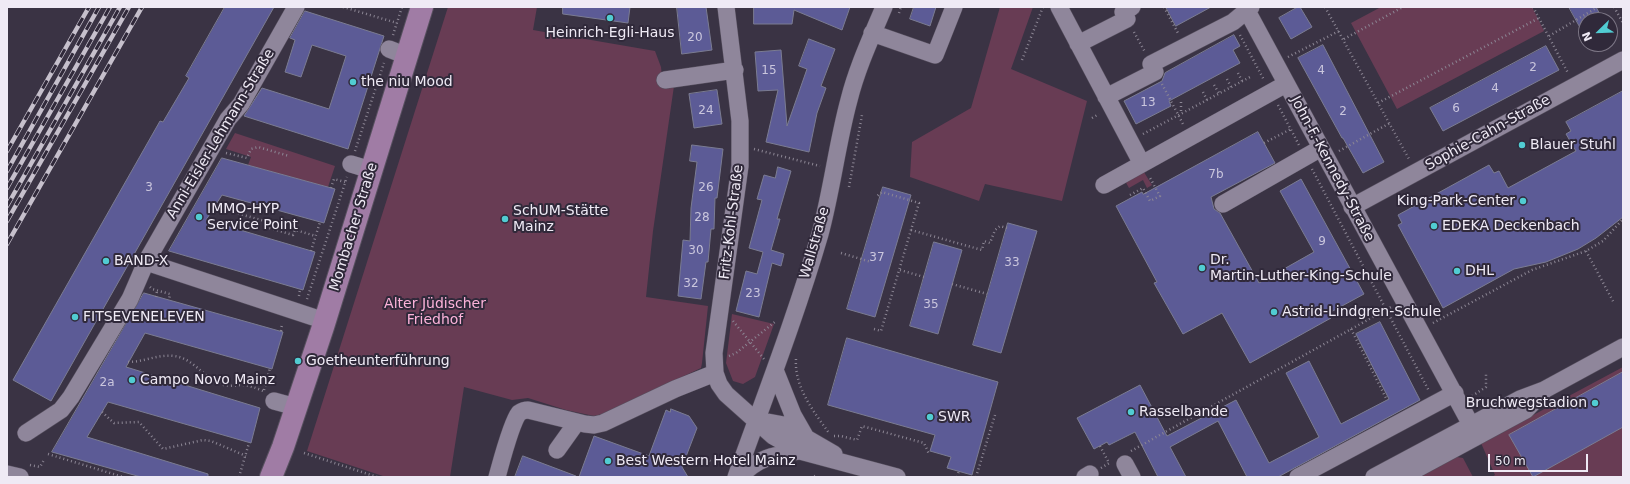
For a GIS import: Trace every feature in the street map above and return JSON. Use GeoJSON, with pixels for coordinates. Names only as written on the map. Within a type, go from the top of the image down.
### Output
{"type":"FeatureCollection","features":[{"type":"Feature","properties":{"kind":"main road","name":"Mombacher Straße"},"geometry":{"type":"LineString","coordinates":[[271,477],[283,447],[325,321],[361,167],[398,53],[422,7]]}},
{"type":"Feature","properties":{"kind":"main road","name":"Mombacher Straße"},"geometry":{"type":"LineString","coordinates":[[282,477],[283,447]]}},
{"type":"Feature","properties":{"kind":"street","name":"Anni-Eisler-Lehmann-Straße"},"geometry":{"type":"LineString","coordinates":[[26,433],[60,410],[71,396],[130,299],[146,262],[228,119],[241,104],[296,7]]}},
{"type":"Feature","properties":{"kind":"street","name":"Fritz-Kohl-Straße"},"geometry":{"type":"LineString","coordinates":[[726,7],[735,70],[740,121],[740,166],[714,352],[719,366],[719,384],[726,394],[773,436],[802,444]]}},
{"type":"Feature","properties":{"kind":"street","name":"Wallstraße"},"geometry":{"type":"LineString","coordinates":[[731,472],[756,420],[769,365],[820,233],[835,170],[848,101],[858,69],[880,36],[884,7]]}},
{"type":"Feature","properties":{"kind":"street"},"geometry":{"type":"LineString","coordinates":[[880,36],[935,55],[954,7]]}},
{"type":"Feature","properties":{"kind":"street"},"geometry":{"type":"LineString","coordinates":[[1059,7],[1142,164]]}},
{"type":"Feature","properties":{"kind":"street"},"geometry":{"type":"LineString","coordinates":[[1106,97],[1185,47],[1233,22],[1248,8]]}},
{"type":"Feature","properties":{"kind":"street","name":"John-F.-Kennedy-Straße"},"geometry":{"type":"LineString","coordinates":[[1248,8],[1286,84],[1352,207],[1404,301],[1462,395],[1475,431]]}},
{"type":"Feature","properties":{"kind":"street"},"geometry":{"type":"LineString","coordinates":[[1078,44],[1130,13]]}},
{"type":"Feature","properties":{"kind":"street","name":"Sophie-Cahn-Straße"},"geometry":{"type":"LineString","coordinates":[[1352,207],[1623,60]]}},
{"type":"Feature","properties":{"kind":"street"},"geometry":{"type":"LineString","coordinates":[[665,80],[735,70]]}},
{"type":"Feature","properties":{"kind":"street"},"geometry":{"type":"LineString","coordinates":[[1104,185],[1286,84]]}},
{"type":"Feature","properties":{"kind":"street"},"geometry":{"type":"LineString","coordinates":[[1223,204],[1306,157],[1324,153]]}},
{"type":"Feature","properties":{"kind":"street"},"geometry":{"type":"LineString","coordinates":[[146,262],[325,321]]}},
{"type":"Feature","properties":{"kind":"street"},"geometry":{"type":"LineString","coordinates":[[1374,477],[1475,431],[1526,410],[1544,390],[1623,347]]}},
{"type":"Feature","properties":{"kind":"street"},"geometry":{"type":"LineString","coordinates":[[769,365],[790,410],[802,444]]}},
{"type":"Feature","properties":{"kind":"street"},"geometry":{"type":"LineString","coordinates":[[497,477],[516,420],[522,411],[528,410],[594,425],[603,423],[675,389],[719,366]]}},
{"type":"Feature","properties":{"kind":"street"},"geometry":{"type":"LineString","coordinates":[[1298,477],[1436,403],[1462,395]]}},
{"type":"Feature","properties":{"kind":"street"},"geometry":{"type":"LineString","coordinates":[[269,396],[296,407]]}},
{"type":"Feature","properties":{"kind":"street"},"geometry":{"type":"LineString","coordinates":[[557,450],[577,422]]}},
{"type":"Feature","properties":{"kind":"street"},"geometry":{"type":"LineString","coordinates":[[1402,477],[1475,431]]}},
{"type":"Feature","properties":{"kind":"street"},"geometry":{"type":"LineString","coordinates":[[740,477],[756,462],[802,444],[854,465],[897,477]]}},
{"type":"Feature","properties":{"kind":"street"},"geometry":{"type":"LineString","coordinates":[[7,474],[20,477]]}},
{"type":"Feature","properties":{"kind":"path"},"geometry":{"type":"LineString","coordinates":[[343,7],[397,23]]}},
{"type":"Feature","properties":{"kind":"path"},"geometry":{"type":"LineString","coordinates":[[880,36],[902,7]]}},
{"type":"Feature","properties":{"kind":"path"},"geometry":{"type":"LineString","coordinates":[[1022,60],[1044,7]]}},
{"type":"Feature","properties":{"kind":"path"},"geometry":{"type":"LineString","coordinates":[[1164,7],[1185,47]]}},
{"type":"Feature","properties":{"kind":"path"},"geometry":{"type":"LineString","coordinates":[[1326,7],[1416,172]]}},
{"type":"Feature","properties":{"kind":"path"},"geometry":{"type":"LineString","coordinates":[[1344,39],[1403,7]]}},
{"type":"Feature","properties":{"kind":"path"},"geometry":{"type":"LineString","coordinates":[[1533,7],[1575,86]]}},
{"type":"Feature","properties":{"kind":"path"},"geometry":{"type":"LineString","coordinates":[[1549,36],[1598,7]]}},
{"type":"Feature","properties":{"kind":"path"},"geometry":{"type":"LineString","coordinates":[[1614,7],[1623,23]]}},
{"type":"Feature","properties":{"kind":"path"},"geometry":{"type":"LineString","coordinates":[[1130,13],[1153,68],[1180,114],[1190,137]]}},
{"type":"Feature","properties":{"kind":"path"},"geometry":{"type":"LineString","coordinates":[[1378,103],[1539,18]]}},
{"type":"Feature","properties":{"kind":"path"},"geometry":{"type":"LineString","coordinates":[[1233,22],[1306,157],[1385,310],[1436,403]]}},
{"type":"Feature","properties":{"kind":"path"},"geometry":{"type":"LineString","coordinates":[[1276,63],[1339,31]]}},
{"type":"Feature","properties":{"kind":"path"},"geometry":{"type":"LineString","coordinates":[[1238,73],[1242,81]]}},
{"type":"Feature","properties":{"kind":"path"},"geometry":{"type":"LineString","coordinates":[[1143,134],[1252,76]]}},
{"type":"Feature","properties":{"kind":"path"},"geometry":{"type":"LineString","coordinates":[[1227,79],[1231,87]]}},
{"type":"Feature","properties":{"kind":"path"},"geometry":{"type":"LineString","coordinates":[[1214,86],[1219,94]]}},
{"type":"Feature","properties":{"kind":"path"},"geometry":{"type":"LineString","coordinates":[[1203,92],[1207,100]]}},
{"type":"Feature","properties":{"kind":"path"},"geometry":{"type":"LineString","coordinates":[[1180,114],[1181,102]]}},
{"type":"Feature","properties":{"kind":"path"},"geometry":{"type":"LineString","coordinates":[[849,187],[863,110]]}},
{"type":"Feature","properties":{"kind":"path"},"geometry":{"type":"LineString","coordinates":[[1324,153],[1390,123]]}},
{"type":"Feature","properties":{"kind":"path"},"geometry":{"type":"LineString","coordinates":[[1264,144],[1291,129]]}},
{"type":"Feature","properties":{"kind":"path"},"geometry":{"type":"LineString","coordinates":[[220,151],[248,158],[251,149],[258,147],[289,156]]}},
{"type":"Feature","properties":{"kind":"path"},"geometry":{"type":"LineString","coordinates":[[751,148],[835,170]]}},
{"type":"Feature","properties":{"kind":"path"},"geometry":{"type":"LineString","coordinates":[[1126,188],[1131,196],[1143,188],[1150,201],[1160,196],[1142,164]]}},
{"type":"Feature","properties":{"kind":"path"},"geometry":{"type":"LineString","coordinates":[[331,188],[334,179],[345,182]]}},
{"type":"Feature","properties":{"kind":"path"},"geometry":{"type":"LineString","coordinates":[[874,329],[881,331],[919,203],[882,192],[877,196]]}},
{"type":"Feature","properties":{"kind":"path"},"geometry":{"type":"LineString","coordinates":[[215,207],[268,222],[266,227],[293,235],[295,230],[316,236]]}},
{"type":"Feature","properties":{"kind":"path"},"geometry":{"type":"LineString","coordinates":[[1439,320],[1532,270],[1586,251],[1602,241],[1623,219]]}},
{"type":"Feature","properties":{"kind":"path"},"geometry":{"type":"LineString","coordinates":[[311,251],[320,222]]}},
{"type":"Feature","properties":{"kind":"path"},"geometry":{"type":"LineString","coordinates":[[911,230],[982,250],[984,241],[990,243],[995,230],[1000,226],[1007,228]]}},
{"type":"Feature","properties":{"kind":"path"},"geometry":{"type":"LineString","coordinates":[[1586,251],[1614,303]]}},
{"type":"Feature","properties":{"kind":"path"},"geometry":{"type":"LineString","coordinates":[[841,253],[871,262]]}},
{"type":"Feature","properties":{"kind":"path"},"geometry":{"type":"LineString","coordinates":[[900,270],[924,276]]}},
{"type":"Feature","properties":{"kind":"path"},"geometry":{"type":"LineString","coordinates":[[148,284],[152,289],[170,294]]}},
{"type":"Feature","properties":{"kind":"path"},"geometry":{"type":"LineString","coordinates":[[952,284],[987,294]]}},
{"type":"Feature","properties":{"kind":"path"},"geometry":{"type":"LineString","coordinates":[[169,300],[172,288]]}},
{"type":"Feature","properties":{"kind":"path"},"geometry":{"type":"LineString","coordinates":[[299,296],[300,289]]}},
{"type":"Feature","properties":{"kind":"path"},"geometry":{"type":"LineString","coordinates":[[156,297],[157,291]]}},
{"type":"Feature","properties":{"kind":"path"},"geometry":{"type":"LineString","coordinates":[[1087,476],[1122,464],[1351,329],[1404,301]]}},
{"type":"Feature","properties":{"kind":"path"},"geometry":{"type":"LineString","coordinates":[[729,316],[769,365]]}},
{"type":"Feature","properties":{"kind":"path"},"geometry":{"type":"LineString","coordinates":[[719,366],[777,320]]}},
{"type":"Feature","properties":{"kind":"path"},"geometry":{"type":"LineString","coordinates":[[280,331],[282,324]]}},
{"type":"Feature","properties":{"kind":"path"},"geometry":{"type":"LineString","coordinates":[[1351,329],[1387,400]]}},
{"type":"Feature","properties":{"kind":"path"},"geometry":{"type":"LineString","coordinates":[[798,353],[796,360],[796,372],[806,399],[834,440]]}},
{"type":"Feature","properties":{"kind":"path"},"geometry":{"type":"LineString","coordinates":[[128,362],[138,362],[165,356],[176,356],[190,363],[212,380],[222,385],[252,386],[269,396]]}},
{"type":"Feature","properties":{"kind":"path"},"geometry":{"type":"LineString","coordinates":[[1462,395],[1486,387],[1486,372]]}},
{"type":"Feature","properties":{"kind":"path"},"geometry":{"type":"LineString","coordinates":[[102,412],[114,423],[139,422],[163,449],[203,440],[211,441],[246,456]]}},
{"type":"Feature","properties":{"kind":"path"},"geometry":{"type":"LineString","coordinates":[[976,477],[995,415]]}},
{"type":"Feature","properties":{"kind":"path"},"geometry":{"type":"LineString","coordinates":[[841,436],[857,440],[862,426],[924,443],[929,454]]}},
{"type":"Feature","properties":{"kind":"path"},"geometry":{"type":"LineString","coordinates":[[239,477],[249,443]]}},
{"type":"Feature","properties":{"kind":"path"},"geometry":{"type":"LineString","coordinates":[[1100,446],[1122,464]]}},
{"type":"Feature","properties":{"kind":"path"},"geometry":{"type":"LineString","coordinates":[[304,453],[377,477]]}},
{"type":"Feature","properties":{"kind":"path"},"geometry":{"type":"LineString","coordinates":[[48,454],[123,477]]}},
{"type":"Feature","properties":{"kind":"path"},"geometry":{"type":"LineString","coordinates":[[702,458],[731,472]]}},
{"type":"Feature","properties":{"kind":"path"},"geometry":{"type":"LineString","coordinates":[[40,467],[44,460]]}},
{"type":"Feature","properties":{"kind":"path"},"geometry":{"type":"LineString","coordinates":[[957,477],[959,471]]}},
{"type":"Feature","properties":{"kind":"path"},"geometry":{"type":"LineString","coordinates":[[812,477],[812,475],[816,477]]}},
{"type":"Feature","properties":{"kind":"green space","name":"Alter Jüdischer Friedhof"},"geometry":{"type":"Polygon","coordinates":[[[448,7],[537,7],[533,30],[655,51],[661,67],[663,87],[674,86],[653,231],[646,297],[708,306],[702,363],[701,368],[606,413],[594,416],[566,410],[528,398],[512,400],[464,387],[450,477],[386,477],[307,451],[448,7]]]}},
{"type":"Feature","properties":{"kind":"green space"},"geometry":{"type":"Polygon","coordinates":[[[1000,7],[1033,7],[1011,69],[1087,101],[1062,201],[985,184],[979,201],[910,177],[912,142],[971,108],[1000,7]]]}},
{"type":"Feature","properties":{"kind":"green space"},"geometry":{"type":"Polygon","coordinates":[[[1381,7],[1532,7],[1544,31],[1397,109],[1351,23],[1381,7]]]}},
{"type":"Feature","properties":{"kind":"green space"},"geometry":{"type":"Polygon","coordinates":[[[235,133],[335,166],[328,187],[248,165],[251,157],[226,149],[235,133]]]}},
{"type":"Feature","properties":{"kind":"green space"},"geometry":{"type":"Polygon","coordinates":[[[1142,169],[1152,185],[1147,188],[1143,180],[1129,188],[1124,179],[1142,169]]]}},
{"type":"Feature","properties":{"kind":"green space"},"geometry":{"type":"Polygon","coordinates":[[[732,314],[774,324],[755,377],[743,384],[733,381],[726,363],[732,314]]]}},
{"type":"Feature","properties":{"kind":"green space","name":"Bruchwegstadion"},"geometry":{"type":"Polygon","coordinates":[[[1623,367],[1623,477],[1492,477],[1495,475],[1481,443],[1623,367]]]}},
{"type":"Feature","properties":{"kind":"green space"},"geometry":{"type":"Polygon","coordinates":[[[1457,457],[1463,458],[1473,477],[1417,477],[1457,457]]]}},
{"type":"Feature","properties":{"kind":"building","name":"BAND-X"},"geometry":{"type":"Polygon","coordinates":[[[225,7],[274,7],[51,401],[13,380],[160,121],[163,122],[189,78],[186,76],[225,7]]]}},
{"type":"Feature","properties":{"kind":"building","name":"Heinrich-Egli-Haus"},"geometry":{"type":"Polygon","coordinates":[[[563,7],[630,7],[628,23],[563,14],[563,7]]]}},
{"type":"Feature","properties":{"kind":"building"},"geometry":{"type":"Polygon","coordinates":[[[677,7],[706,7],[712,50],[682,54],[677,7]]]}},
{"type":"Feature","properties":{"kind":"building"},"geometry":{"type":"Polygon","coordinates":[[[754,7],[850,7],[842,30],[794,10],[792,24],[754,24],[754,7]]]}},
{"type":"Feature","properties":{"kind":"building"},"geometry":{"type":"Polygon","coordinates":[[[914,7],[936,7],[930,26],[910,19],[914,7]]]}},
{"type":"Feature","properties":{"kind":"building"},"geometry":{"type":"Polygon","coordinates":[[[1166,7],[1211,7],[1176,26],[1166,7]]]}},
{"type":"Feature","properties":{"kind":"building"},"geometry":{"type":"Polygon","coordinates":[[[1300,7],[1312,27],[1291,39],[1279,18],[1300,7]]]}},
{"type":"Feature","properties":{"kind":"building"},"geometry":{"type":"Polygon","coordinates":[[[1569,7],[1596,7],[1599,12],[1578,12],[1578,23],[1569,7]]]}},
{"type":"Feature","properties":{"kind":"building","name":"the niu Mood"},"geometry":{"type":"Polygon","coordinates":[[[305,11],[384,36],[348,149],[244,116],[262,88],[329,109],[346,56],[312,45],[301,77],[285,72],[295,40],[290,38],[305,11]]]}},
{"type":"Feature","properties":{"kind":"building"},"geometry":{"type":"Polygon","coordinates":[[[1234,35],[1240,46],[1233,50],[1240,63],[1169,101],[1171,106],[1136,124],[1124,101],[1162,81],[1165,73],[1234,35]]]}},
{"type":"Feature","properties":{"kind":"building"},"geometry":{"type":"Polygon","coordinates":[[[809,39],[835,49],[821,86],[826,88],[817,113],[809,152],[766,142],[778,90],[758,91],[755,52],[781,50],[787,126],[807,69],[799,66],[809,39]]]}},
{"type":"Feature","properties":{"kind":"building"},"geometry":{"type":"Polygon","coordinates":[[[1323,45],[1384,162],[1363,173],[1298,58],[1323,45]]]}},
{"type":"Feature","properties":{"kind":"building"},"geometry":{"type":"Polygon","coordinates":[[[1546,46],[1559,70],[1443,131],[1430,108],[1546,46]]]}},
{"type":"Feature","properties":{"kind":"building"},"geometry":{"type":"Polygon","coordinates":[[[717,90],[722,124],[694,128],[689,94],[717,90]]]}},
{"type":"Feature","properties":{"kind":"building","name":"King-Park-Center"},"geometry":{"type":"Polygon","coordinates":[[[1623,91],[1623,217],[1596,238],[1578,249],[1546,262],[1514,269],[1443,308],[1398,225],[1402,223],[1398,215],[1489,165],[1494,173],[1499,171],[1508,188],[1576,151],[1566,134],[1571,131],[1566,122],[1623,91]]]}},
{"type":"Feature","properties":{"kind":"building"},"geometry":{"type":"Polygon","coordinates":[[[1258,132],[1275,163],[1211,197],[1214,209],[1220,213],[1259,283],[1314,252],[1280,191],[1301,179],[1364,294],[1329,313],[1331,318],[1250,363],[1222,313],[1183,334],[1154,283],[1157,282],[1116,206],[1142,192],[1143,194],[1258,132]]]}},
{"type":"Feature","properties":{"kind":"building"},"geometry":{"type":"Polygon","coordinates":[[[692,145],[723,149],[717,198],[715,198],[714,229],[711,229],[708,262],[706,262],[701,299],[678,296],[683,240],[690,241],[691,208],[697,162],[690,161],[692,145]]]}},
{"type":"Feature","properties":{"kind":"building"},"geometry":{"type":"Polygon","coordinates":[[[222,158],[335,189],[324,223],[222,195],[206,220],[315,252],[303,290],[169,251],[222,158]]]}},
{"type":"Feature","properties":{"kind":"building"},"geometry":{"type":"Polygon","coordinates":[[[778,167],[791,171],[777,219],[780,219],[771,250],[784,254],[781,266],[772,263],[759,317],[736,311],[746,271],[757,274],[763,252],[749,248],[762,200],[757,199],[764,175],[775,178],[778,167]]]}},
{"type":"Feature","properties":{"kind":"building"},"geometry":{"type":"Polygon","coordinates":[[[883,187],[911,195],[875,317],[847,309],[883,187]]]}},
{"type":"Feature","properties":{"kind":"building"},"geometry":{"type":"Polygon","coordinates":[[[1008,223],[1037,231],[1001,353],[973,345],[1008,223]]]}},
{"type":"Feature","properties":{"kind":"building"},"geometry":{"type":"Polygon","coordinates":[[[934,242],[962,250],[938,334],[910,326],[934,242]]]}},
{"type":"Feature","properties":{"kind":"building","name":"Campo Novo Mainz"},"geometry":{"type":"Polygon","coordinates":[[[144,293],[283,332],[272,369],[145,333],[126,367],[260,408],[251,443],[108,402],[87,437],[208,474],[208,477],[141,477],[52,452],[144,293]]]}},
{"type":"Feature","properties":{"kind":"building"},"geometry":{"type":"Polygon","coordinates":[[[1380,322],[1420,400],[1278,477],[1247,477],[1218,421],[1170,447],[1186,477],[1158,477],[1135,432],[1109,445],[1107,442],[1094,449],[1077,418],[1140,385],[1167,436],[1236,400],[1269,463],[1319,437],[1286,373],[1309,361],[1341,424],[1389,399],[1356,334],[1380,322]]]}},
{"type":"Feature","properties":{"kind":"building","name":"SWR"},"geometry":{"type":"Polygon","coordinates":[[[847,338],[998,382],[972,475],[947,468],[951,457],[930,451],[935,435],[828,405],[847,338]]]}},
{"type":"Feature","properties":{"kind":"building","name":"Bruchwegstadion"},"geometry":{"type":"Polygon","coordinates":[[[1623,372],[1623,427],[1533,477],[1509,435],[1623,372]]]}},
{"type":"Feature","properties":{"kind":"building"},"geometry":{"type":"Polygon","coordinates":[[[671,409],[689,416],[697,428],[682,467],[688,477],[579,477],[594,436],[649,456],[666,410],[670,412],[671,409]]]}},
{"type":"Feature","properties":{"kind":"building","name":"Best Western Hotel Mainz"},"geometry":{"type":"Polygon","coordinates":[[[523,456],[576,476],[576,477],[515,477],[523,456]]]}},
{"type":"Feature","properties":{"kind":"railway"},"geometry":{"type":"LineString","coordinates":[[7,151],[89,7]]}},
{"type":"Feature","properties":{"kind":"railway"},"geometry":{"type":"LineString","coordinates":[[7,171],[99,7]]}},
{"type":"Feature","properties":{"kind":"railway"},"geometry":{"type":"LineString","coordinates":[[7,188],[110,7]]}},
{"type":"Feature","properties":{"kind":"railway"},"geometry":{"type":"LineString","coordinates":[[7,206],[120,7]]}},
{"type":"Feature","properties":{"kind":"railway"},"geometry":{"type":"LineString","coordinates":[[7,221],[129,7]]}},
{"type":"Feature","properties":{"kind":"railway"},"geometry":{"type":"LineString","coordinates":[[7,244],[142,7]]}},
{"type":"Feature","properties":{"kind":"place","name":"Heinrich-Egli-Haus"},"geometry":{"type":"Point","coordinates":[610,18]}},
{"type":"Feature","properties":{"kind":"place","name":"the niu Mood"},"geometry":{"type":"Point","coordinates":[353,82]}},
{"type":"Feature","properties":{"kind":"place","name":"Blauer Stuhl"},"geometry":{"type":"Point","coordinates":[1522,145]}},
{"type":"Feature","properties":{"kind":"place","name":"King-Park-Center"},"geometry":{"type":"Point","coordinates":[1523,201]}},
{"type":"Feature","properties":{"kind":"place","name":"IMMO-HYP Service Point"},"geometry":{"type":"Point","coordinates":[199,217]}},
{"type":"Feature","properties":{"kind":"place","name":"SchUM-Stätte Mainz"},"geometry":{"type":"Point","coordinates":[505,219]}},
{"type":"Feature","properties":{"kind":"place","name":"EDEKA Deckenbach"},"geometry":{"type":"Point","coordinates":[1434,226]}},
{"type":"Feature","properties":{"kind":"place","name":"BAND-X"},"geometry":{"type":"Point","coordinates":[106,261]}},
{"type":"Feature","properties":{"kind":"place","name":"Dr. Martin-Luther-King-Schule"},"geometry":{"type":"Point","coordinates":[1202,268]}},
{"type":"Feature","properties":{"kind":"place","name":"DHL"},"geometry":{"type":"Point","coordinates":[1457,271]}},
{"type":"Feature","properties":{"kind":"place","name":"Astrid-Lindgren-Schule"},"geometry":{"type":"Point","coordinates":[1274,312]}},
{"type":"Feature","properties":{"kind":"place","name":"FITSEVENELEVEN"},"geometry":{"type":"Point","coordinates":[75,317]}},
{"type":"Feature","properties":{"kind":"place","name":"Goetheunterführung"},"geometry":{"type":"Point","coordinates":[298,361]}},
{"type":"Feature","properties":{"kind":"place","name":"Campo Novo Mainz"},"geometry":{"type":"Point","coordinates":[132,380]}},
{"type":"Feature","properties":{"kind":"place","name":"Bruchwegstadion"},"geometry":{"type":"Point","coordinates":[1595,403]}},
{"type":"Feature","properties":{"kind":"place","name":"Rasselbande"},"geometry":{"type":"Point","coordinates":[1131,412]}},
{"type":"Feature","properties":{"kind":"place","name":"SWR"},"geometry":{"type":"Point","coordinates":[930,417]}},
{"type":"Feature","properties":{"kind":"place","name":"Best Western Hotel Mainz"},"geometry":{"type":"Point","coordinates":[608,461]}}]}
